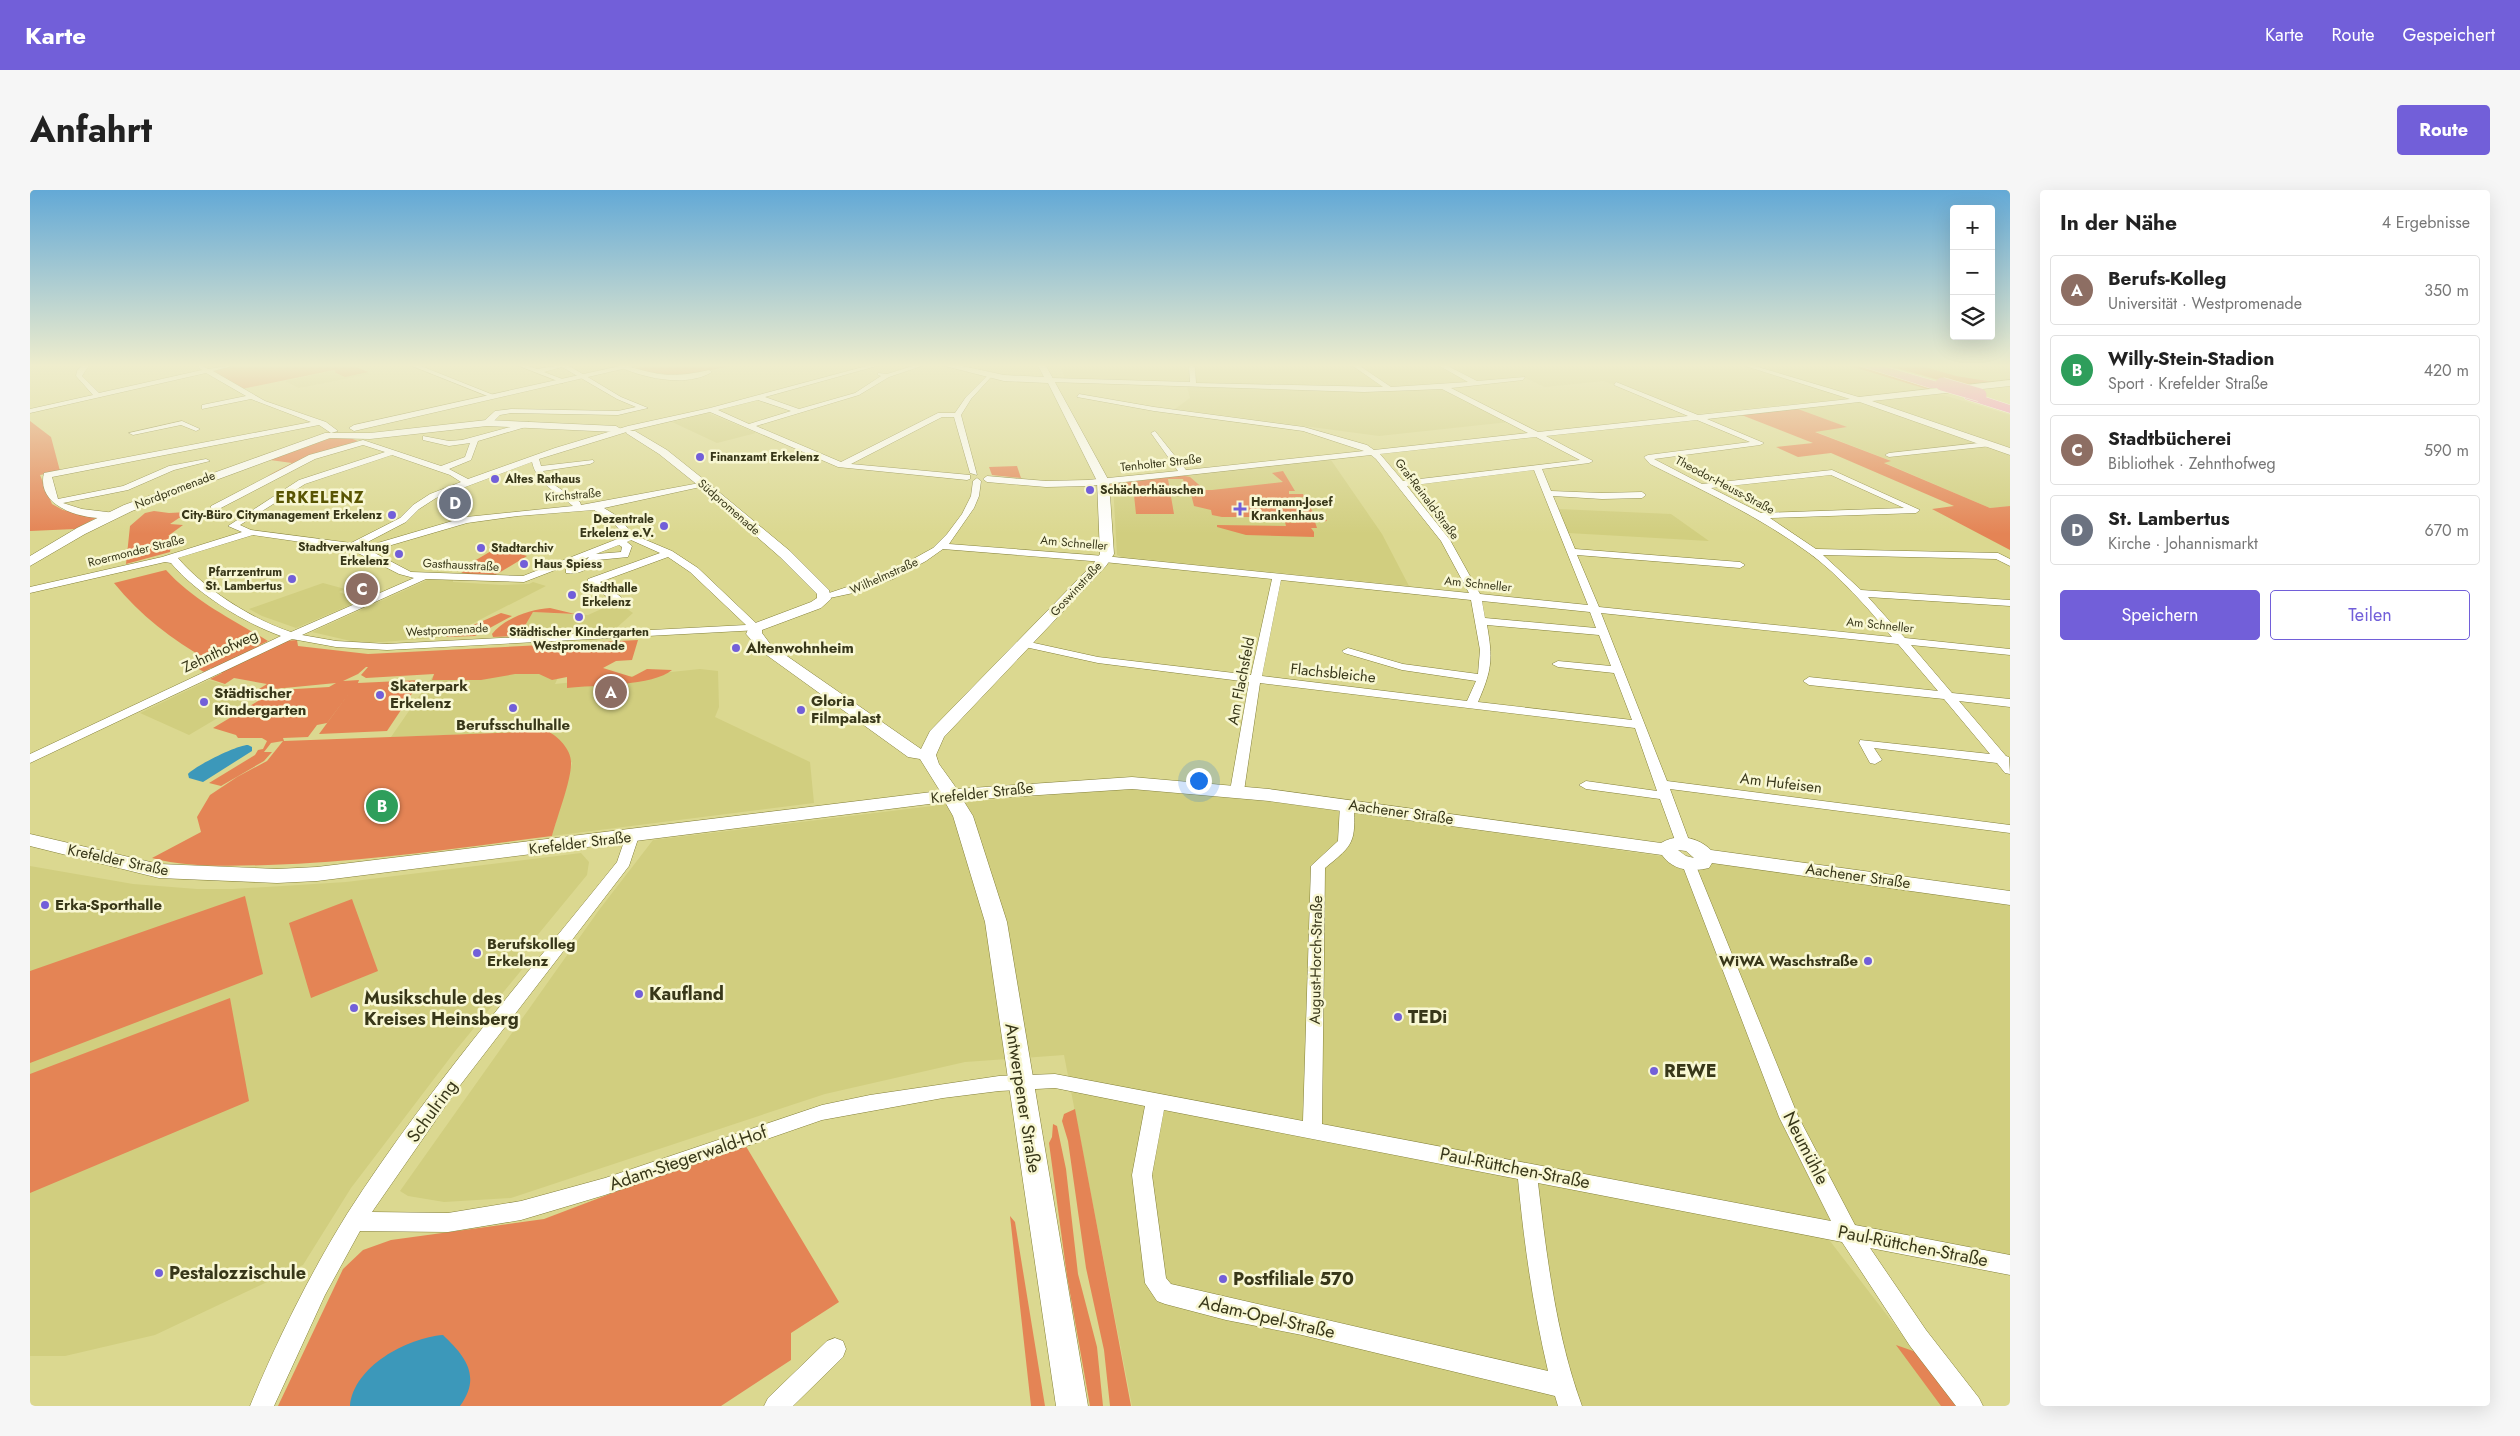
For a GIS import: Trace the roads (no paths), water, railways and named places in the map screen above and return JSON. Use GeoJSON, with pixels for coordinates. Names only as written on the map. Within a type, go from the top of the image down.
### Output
{"type":"FeatureCollection","features":[{"type":"Feature","properties":{"kind":"main road"},"geometry":{"type":"LineString","coordinates":[[349,432],[394,421]]}},
{"type":"Feature","properties":{"kind":"main road","name":"Goswinstraße"},"geometry":{"type":"LineString","coordinates":[[927,754],[936,735],[1025,644],[1107,554],[1105,489],[1103,481],[1070,421]]}},
{"type":"Feature","properties":{"kind":"main road"},"geometry":{"type":"LineString","coordinates":[[1920,421],[1988,444]]}},
{"type":"Feature","properties":{"kind":"main road"},"geometry":{"type":"LineString","coordinates":[[349,432],[364,439],[486,423],[625,431]]}},
{"type":"Feature","properties":{"kind":"main road","name":"Südpromenade"},"geometry":{"type":"LineString","coordinates":[[625,431],[663,452],[702,484],[785,554],[821,589],[825,596]]}},
{"type":"Feature","properties":{"kind":"main road","name":"Wilhelmstraße"},"geometry":{"type":"LineString","coordinates":[[755,628],[808,609],[822,602],[825,596]]}},
{"type":"Feature","properties":{"kind":"main road"},"geometry":{"type":"LineString","coordinates":[[755,628],[754,634],[778,658],[914,753],[927,754],[931,766],[952,796]]}},
{"type":"Feature","properties":{"kind":"main road","name":"Aachener Straße"},"geometry":{"type":"LineString","coordinates":[[1132,783],[1237,791],[1676,847]]}},
{"type":"Feature","properties":{"kind":"main road","name":"Krefelder Straße"},"geometry":{"type":"LineString","coordinates":[[30,840],[159,871],[278,876],[317,874],[952,796],[1052,786],[1132,783]]}},
{"type":"Feature","properties":{"kind":"main road","name":"Antwerpener Straße"},"geometry":{"type":"LineString","coordinates":[[952,796],[970,835],[996,922],[1072,1406]]}},
{"type":"Feature","properties":{"kind":"street"},"geometry":{"type":"LineString","coordinates":[[178,421],[196,429]]}},
{"type":"Feature","properties":{"kind":"street"},"geometry":{"type":"LineString","coordinates":[[312,421],[331,433]]}},
{"type":"Feature","properties":{"kind":"street"},"geometry":{"type":"LineString","coordinates":[[352,546],[402,520],[426,501],[467,482],[535,459],[663,421]]}},
{"type":"Feature","properties":{"kind":"street","name":"Tenholter Straße"},"geometry":{"type":"LineString","coordinates":[[737,421],[841,465],[1046,484],[1103,481],[1184,473],[1661,421]]}},
{"type":"Feature","properties":{"kind":"street"},"geometry":{"type":"LineString","coordinates":[[749,426],[768,421]]}},
{"type":"Feature","properties":{"kind":"street"},"geometry":{"type":"LineString","coordinates":[[841,465],[931,421]]}},
{"type":"Feature","properties":{"kind":"street"},"geometry":{"type":"LineString","coordinates":[[959,421],[976,477]]}},
{"type":"Feature","properties":{"kind":"street","name":"Graf-Reinald-Straße"},"geometry":{"type":"LineString","coordinates":[[1239,421],[1304,429],[1373,452],[1402,484],[1445,540],[1476,597],[1486,650],[1482,678],[1471,705]]}},
{"type":"Feature","properties":{"kind":"street"},"geometry":{"type":"LineString","coordinates":[[1402,484],[1538,469],[1589,461],[1510,421]]}},
{"type":"Feature","properties":{"kind":"street","name":"Theodor-Heuss-Straße"},"geometry":{"type":"LineString","coordinates":[[1705,421],[1760,443],[1648,457],[1760,516],[1814,552],[1860,592],[1900,641],[2006,760],[2010,770]]}},
{"type":"Feature","properties":{"kind":"street"},"geometry":{"type":"LineString","coordinates":[[150,448],[133,433],[182,423]]}},
{"type":"Feature","properties":{"kind":"street"},"geometry":{"type":"LineString","coordinates":[[112,515],[69,508],[56,502],[46,475],[150,448],[318,423]]}},
{"type":"Feature","properties":{"kind":"street"},"geometry":{"type":"LineString","coordinates":[[426,438],[449,443],[474,440],[526,424]]}},
{"type":"Feature","properties":{"kind":"street","name":"Nordpromenade"},"geometry":{"type":"LineString","coordinates":[[30,562],[58,544],[112,515],[164,493],[331,433],[349,432]]}},
{"type":"Feature","properties":{"kind":"street"},"geometry":{"type":"LineString","coordinates":[[1155,433],[1184,473]]}},
{"type":"Feature","properties":{"kind":"street"},"geometry":{"type":"LineString","coordinates":[[214,508],[312,457],[364,439],[393,452],[460,476],[467,482]]}},
{"type":"Feature","properties":{"kind":"street"},"geometry":{"type":"LineString","coordinates":[[442,469],[468,458],[474,440]]}},
{"type":"Feature","properties":{"kind":"street"},"geometry":{"type":"LineString","coordinates":[[1890,455],[1988,444],[2010,452]]}},
{"type":"Feature","properties":{"kind":"street"},"geometry":{"type":"LineString","coordinates":[[247,533],[247,531],[233,526],[292,486],[325,472],[393,452]]}},
{"type":"Feature","properties":{"kind":"street"},"geometry":{"type":"LineString","coordinates":[[535,459],[537,469],[549,486],[577,504],[577,508]]}},
{"type":"Feature","properties":{"kind":"street"},"geometry":{"type":"LineString","coordinates":[[56,502],[125,488],[172,468],[206,460]]}},
{"type":"Feature","properties":{"kind":"street"},"geometry":{"type":"LineString","coordinates":[[537,469],[590,462]]}},
{"type":"Feature","properties":{"kind":"street"},"geometry":{"type":"LineString","coordinates":[[1538,469],[1573,552],[1593,610],[1639,725],[1662,790],[1676,847],[1677,860],[1697,860]]}},
{"type":"Feature","properties":{"kind":"street"},"geometry":{"type":"LineString","coordinates":[[1703,486],[1832,472],[1916,510],[1760,516]]}},
{"type":"Feature","properties":{"kind":"street","name":"Wilhelmstraße"},"geometry":{"type":"LineString","coordinates":[[825,596],[850,592],[868,586],[918,561],[942,546],[969,507],[974,496],[976,477]]}},
{"type":"Feature","properties":{"kind":"street","name":"Kirchstraße"},"geometry":{"type":"LineString","coordinates":[[365,550],[435,528],[475,519],[596,507],[702,484]]}},
{"type":"Feature","properties":{"kind":"street"},"geometry":{"type":"LineString","coordinates":[[1549,493],[1602,496],[1642,495]]}},
{"type":"Feature","properties":{"kind":"street"},"geometry":{"type":"LineString","coordinates":[[596,507],[614,518],[631,537],[669,552],[694,570],[755,628]]}},
{"type":"Feature","properties":{"kind":"street"},"geometry":{"type":"LineString","coordinates":[[404,520],[432,527]]}},
{"type":"Feature","properties":{"kind":"street","name":"Gasthausstraße"},"geometry":{"type":"LineString","coordinates":[[247,533],[258,532],[352,546],[365,550],[404,573],[423,576],[513,580],[533,577],[565,568],[585,567],[591,556],[631,537]]}},
{"type":"Feature","properties":{"kind":"street","name":"Roermonder Straße"},"geometry":{"type":"LineString","coordinates":[[30,590],[165,559],[247,533]]}},
{"type":"Feature","properties":{"kind":"street"},"geometry":{"type":"LineString","coordinates":[[620,541],[637,554]]}},
{"type":"Feature","properties":{"kind":"street"},"geometry":{"type":"LineString","coordinates":[[587,579],[637,554],[649,546],[650,543]]}},
{"type":"Feature","properties":{"kind":"street","name":"Am Schneller"},"geometry":{"type":"LineString","coordinates":[[942,546],[1104,559],[2010,652]]}},
{"type":"Feature","properties":{"kind":"street"},"geometry":{"type":"LineString","coordinates":[[587,579],[599,564],[637,554],[669,552]]}},
{"type":"Feature","properties":{"kind":"street"},"geometry":{"type":"LineString","coordinates":[[1573,552],[1740,565]]}},
{"type":"Feature","properties":{"kind":"street"},"geometry":{"type":"LineString","coordinates":[[1814,552],[1998,556],[2010,563]]}},
{"type":"Feature","properties":{"kind":"street"},"geometry":{"type":"LineString","coordinates":[[591,556],[613,560],[637,554]]}},
{"type":"Feature","properties":{"kind":"street","name":"Westpromenade"},"geometry":{"type":"LineString","coordinates":[[165,559],[174,560],[197,584],[241,612],[292,636],[339,644],[387,647],[755,628]]}},
{"type":"Feature","properties":{"kind":"street","name":"Zehnthofweg"},"geometry":{"type":"LineString","coordinates":[[30,759],[292,636],[374,601],[421,579],[423,576]]}},
{"type":"Feature","properties":{"kind":"street","name":"Am Flachsfeld"},"geometry":{"type":"LineString","coordinates":[[1237,791],[1255,680],[1270,622],[1277,577]]}},
{"type":"Feature","properties":{"kind":"street"},"geometry":{"type":"LineString","coordinates":[[587,579],[617,599]]}},
{"type":"Feature","properties":{"kind":"street"},"geometry":{"type":"LineString","coordinates":[[1860,592],[2010,603]]}},
{"type":"Feature","properties":{"kind":"street"},"geometry":{"type":"LineString","coordinates":[[1480,621],[1603,632]]}},
{"type":"Feature","properties":{"kind":"street","name":"Flachsbleiche"},"geometry":{"type":"LineString","coordinates":[[1025,644],[1098,660],[1639,725]]}},
{"type":"Feature","properties":{"kind":"street"},"geometry":{"type":"LineString","coordinates":[[1348,651],[1402,667],[1482,678]]}},
{"type":"Feature","properties":{"kind":"street"},"geometry":{"type":"LineString","coordinates":[[1558,664],[1618,670]]}},
{"type":"Feature","properties":{"kind":"street"},"geometry":{"type":"LineString","coordinates":[[1809,681],[2010,703]]}},
{"type":"Feature","properties":{"kind":"street"},"geometry":{"type":"LineString","coordinates":[[1875,760],[1865,743],[2006,760]]}},
{"type":"Feature","properties":{"kind":"street","name":"Am Hufeisen"},"geometry":{"type":"LineString","coordinates":[[1586,785],[1662,790],[1898,814],[2010,828]]}},
{"type":"Feature","properties":{"kind":"street","name":"August-Horch-Straße"},"geometry":{"type":"LineString","coordinates":[[1312,1128],[1318,866],[1342,848],[1348,840],[1347,805]]}},
{"type":"Feature","properties":{"kind":"street","name":"Schulring"},"geometry":{"type":"LineString","coordinates":[[262,1406],[315,1295],[355,1221],[415,1133],[462,1070],[624,863],[632,836]]}},
{"type":"Feature","properties":{"kind":"street","name":"Aachener Straße"},"geometry":{"type":"LineString","coordinates":[[1697,860],[2010,898]]}},
{"type":"Feature","properties":{"kind":"street","name":"Neumühle"},"geometry":{"type":"LineString","coordinates":[[1697,860],[1789,1117],[1848,1233],[1918,1338],[1971,1406]]}},
{"type":"Feature","properties":{"kind":"street","name":"Paul-Rüttchen-Straße"},"geometry":{"type":"LineString","coordinates":[[1020,1080],[1056,1081],[1156,1098],[2010,1265]]}},
{"type":"Feature","properties":{"kind":"street","name":"Adam-Stegerwald-Hof"},"geometry":{"type":"LineString","coordinates":[[355,1221],[414,1224],[486,1218],[539,1206],[604,1187],[714,1147],[811,1115],[900,1098],[1020,1080]]}},
{"type":"Feature","properties":{"kind":"street","name":"Adam-Opel-Straße"},"geometry":{"type":"LineString","coordinates":[[1156,1098],[1149,1128],[1142,1175],[1156,1283],[1165,1293],[1226,1309],[1302,1324],[1567,1396],[1545,1310],[1534,1240],[1527,1171]]}},
{"type":"Feature","properties":{"kind":"street"},"geometry":{"type":"LineString","coordinates":[[776,1406],[835,1349]]}},
{"type":"Feature","properties":{"kind":"water"},"geometry":{"type":"Polygon","coordinates":[[[248,745],[252,747],[252,751],[203,782],[189,778],[188,774],[192,770],[207,761],[235,748],[248,745]]]}},
{"type":"Feature","properties":{"kind":"water"},"geometry":{"type":"Polygon","coordinates":[[[443,1335],[458,1351],[468,1367],[470,1385],[460,1406],[350,1406],[361,1378],[384,1357],[414,1342],[443,1335]]]}},
{"type":"Feature","properties":{"kind":"place","name":"Finanzamt Erkelenz"},"geometry":{"type":"Point","coordinates":[700,457]}},
{"type":"Feature","properties":{"kind":"place","name":"Altes Rathaus"},"geometry":{"type":"Point","coordinates":[495,479]}},
{"type":"Feature","properties":{"kind":"place","name":"Schächerhäuschen"},"geometry":{"type":"Point","coordinates":[1090,490]}},
{"type":"Feature","properties":{"kind":"place","name":"St. Lambertus"},"geometry":{"type":"Point","coordinates":[455,503]}},
{"type":"Feature","properties":{"kind":"place","name":"Hermann-Josef Krankenhaus"},"geometry":{"type":"Point","coordinates":[1240,509]}},
{"type":"Feature","properties":{"kind":"place","name":"City-Büro Citymanagement Erkelenz"},"geometry":{"type":"Point","coordinates":[392,515]}},
{"type":"Feature","properties":{"kind":"place","name":"Dezentrale Erkelenz e.V."},"geometry":{"type":"Point","coordinates":[664,526]}},
{"type":"Feature","properties":{"kind":"place","name":"Stadtarchiv"},"geometry":{"type":"Point","coordinates":[481,548]}},
{"type":"Feature","properties":{"kind":"place","name":"Stadtverwaltung Erkelenz"},"geometry":{"type":"Point","coordinates":[399,554]}},
{"type":"Feature","properties":{"kind":"place","name":"Haus Spiess"},"geometry":{"type":"Point","coordinates":[524,564]}},
{"type":"Feature","properties":{"kind":"place","name":"Pfarrzentrum St. Lambertus"},"geometry":{"type":"Point","coordinates":[292,579]}},
{"type":"Feature","properties":{"kind":"place","name":"Stadtbücherei"},"geometry":{"type":"Point","coordinates":[362,589]}},
{"type":"Feature","properties":{"kind":"place","name":"Stadthalle Erkelenz"},"geometry":{"type":"Point","coordinates":[572,595]}},
{"type":"Feature","properties":{"kind":"place","name":"Städtischer Kindergarten Westpromenade"},"geometry":{"type":"Point","coordinates":[579,617]}},
{"type":"Feature","properties":{"kind":"place","name":"Altenwohnheim"},"geometry":{"type":"Point","coordinates":[736,648]}},
{"type":"Feature","properties":{"kind":"place","name":"Berufs-Kolleg"},"geometry":{"type":"Point","coordinates":[611,692]}},
{"type":"Feature","properties":{"kind":"place","name":"Skaterpark Erkelenz"},"geometry":{"type":"Point","coordinates":[380,695]}},
{"type":"Feature","properties":{"kind":"place","name":"Städtischer Kindergarten"},"geometry":{"type":"Point","coordinates":[204,702]}},
{"type":"Feature","properties":{"kind":"place","name":"Berufsschulhalle"},"geometry":{"type":"Point","coordinates":[513,708]}},
{"type":"Feature","properties":{"kind":"place","name":"Gloria Filmpalast"},"geometry":{"type":"Point","coordinates":[801,710]}},
{"type":"Feature","properties":{"kind":"place","name":"Willy-Stein-Stadion"},"geometry":{"type":"Point","coordinates":[382,806]}},
{"type":"Feature","properties":{"kind":"place","name":"Erka-Sporthalle"},"geometry":{"type":"Point","coordinates":[45,905]}},
{"type":"Feature","properties":{"kind":"place","name":"Berufskolleg Erkelenz"},"geometry":{"type":"Point","coordinates":[477,953]}},
{"type":"Feature","properties":{"kind":"place","name":"WiWA Waschstraße"},"geometry":{"type":"Point","coordinates":[1868,961]}},
{"type":"Feature","properties":{"kind":"place","name":"Kaufland"},"geometry":{"type":"Point","coordinates":[639,994]}},
{"type":"Feature","properties":{"kind":"place","name":"Musikschule des Kreises Heinsberg"},"geometry":{"type":"Point","coordinates":[354,1008]}},
{"type":"Feature","properties":{"kind":"place","name":"TEDi"},"geometry":{"type":"Point","coordinates":[1398,1017]}},
{"type":"Feature","properties":{"kind":"place","name":"REWE"},"geometry":{"type":"Point","coordinates":[1654,1071]}},
{"type":"Feature","properties":{"kind":"place","name":"Pestalozzischule"},"geometry":{"type":"Point","coordinates":[159,1273]}},
{"type":"Feature","properties":{"kind":"place","name":"Postfiliale 570"},"geometry":{"type":"Point","coordinates":[1223,1279]}},
{"type":"Feature","properties":{"kind":"district","name":"ERKELENZ"},"geometry":{"type":"Point","coordinates":[320,497]}}]}
